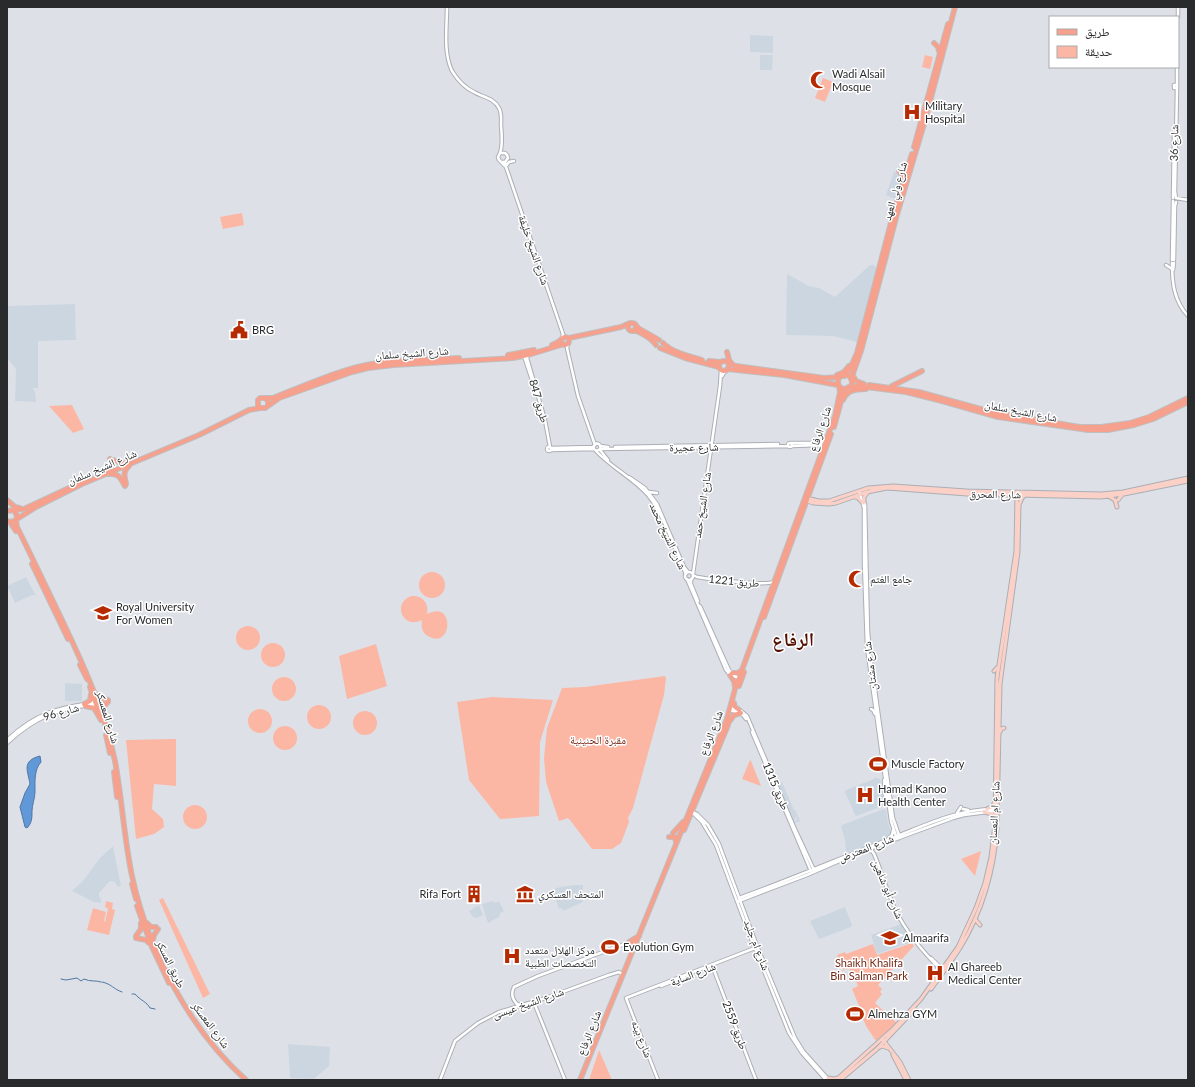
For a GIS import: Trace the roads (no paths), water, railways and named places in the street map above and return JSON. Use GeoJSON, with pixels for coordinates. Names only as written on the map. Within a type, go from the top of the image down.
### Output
{"type":"FeatureCollection","features":[{"type":"Feature","properties":{"kind":"main road","name":"شارع ولي العهد"},"geometry":{"type":"LineString","coordinates":[[851,379],[861,351],[904,180],[953,7]]}},
{"type":"Feature","properties":{"kind":"main road","name":"شارع ولي العهد"},"geometry":{"type":"LineString","coordinates":[[842,376],[850,369],[855,358],[924,124],[940,65],[953,7]]}},
{"type":"Feature","properties":{"kind":"main road"},"geometry":{"type":"LineString","coordinates":[[940,53],[935,43],[940,41],[944,36]]}},
{"type":"Feature","properties":{"kind":"main road"},"geometry":{"type":"LineString","coordinates":[[940,65],[944,47],[942,44]]}},
{"type":"Feature","properties":{"kind":"main road"},"geometry":{"type":"LineString","coordinates":[[904,180],[900,171],[909,165]]}},
{"type":"Feature","properties":{"kind":"main road"},"geometry":{"type":"LineString","coordinates":[[902,197],[907,172]]}},
{"type":"Feature","properties":{"kind":"main road"},"geometry":{"type":"LineString","coordinates":[[630,323],[635,324],[638,328],[672,350],[684,355],[712,362],[725,361],[728,364],[740,367],[824,378],[842,376],[851,379],[851,384],[848,387],[829,382],[742,370],[723,369],[685,358],[660,348],[638,331],[630,330],[628,328],[630,323]]}},
{"type":"Feature","properties":{"kind":"main road","name":"شارع الشيخ سلمان"},"geometry":{"type":"LineString","coordinates":[[265,398],[273,398],[352,369],[378,363],[499,356],[523,353],[565,340],[621,327],[630,323]]}},
{"type":"Feature","properties":{"kind":"main road"},"geometry":{"type":"LineString","coordinates":[[634,330],[636,328],[635,324]]}},
{"type":"Feature","properties":{"kind":"main road","name":"شارع الشيخ سلمان"},"geometry":{"type":"LineString","coordinates":[[268,405],[279,398],[352,372],[378,366],[523,358],[565,340],[628,328]]}},
{"type":"Feature","properties":{"kind":"main road"},"geometry":{"type":"LineString","coordinates":[[656,345],[656,341],[661,342]]}},
{"type":"Feature","properties":{"kind":"main road"},"geometry":{"type":"LineString","coordinates":[[660,348],[663,346],[661,342]]}},
{"type":"Feature","properties":{"kind":"main road"},"geometry":{"type":"LineString","coordinates":[[727,352],[729,362],[740,367]]}},
{"type":"Feature","properties":{"kind":"main road"},"geometry":{"type":"LineString","coordinates":[[824,378],[836,376],[844,372],[855,358]]}},
{"type":"Feature","properties":{"kind":"main road"},"geometry":{"type":"LineString","coordinates":[[720,362],[723,369]]}},
{"type":"Feature","properties":{"kind":"main road"},"geometry":{"type":"LineString","coordinates":[[723,369],[728,364]]}},
{"type":"Feature","properties":{"kind":"main road"},"geometry":{"type":"LineString","coordinates":[[914,370],[914,376]]}},
{"type":"Feature","properties":{"kind":"main road"},"geometry":{"type":"LineString","coordinates":[[888,387],[898,384],[922,371]]}},
{"type":"Feature","properties":{"kind":"main road"},"geometry":{"type":"LineString","coordinates":[[853,372],[853,376],[856,381],[864,384]]}},
{"type":"Feature","properties":{"kind":"main road"},"geometry":{"type":"LineString","coordinates":[[839,385],[838,381],[842,376]]}},
{"type":"Feature","properties":{"kind":"main road"},"geometry":{"type":"LineString","coordinates":[[316,385],[315,383],[323,379]]}},
{"type":"Feature","properties":{"kind":"main road","name":"شارع الشيخ سلمان"},"geometry":{"type":"LineString","coordinates":[[851,379],[856,383],[931,394],[998,413],[1080,427],[1111,426],[1130,423],[1149,417],[1188,398]]}},
{"type":"Feature","properties":{"kind":"main road"},"geometry":{"type":"LineString","coordinates":[[829,382],[837,388],[839,396]]}},
{"type":"Feature","properties":{"kind":"main road","name":"شارع الرفاع"},"geometry":{"type":"LineString","coordinates":[[691,812],[696,805],[729,722],[735,689],[741,677],[742,669],[806,499],[835,416],[840,391],[839,385]]}},
{"type":"Feature","properties":{"kind":"main road","name":"شارع الشيخ سلمان"},"geometry":{"type":"LineString","coordinates":[[848,387],[858,386],[924,396],[998,417],[1088,430],[1108,430],[1134,425],[1153,419],[1188,402]]}},
{"type":"Feature","properties":{"kind":"main road","name":"شارع الرفاع"},"geometry":{"type":"LineString","coordinates":[[581,1080],[622,974],[634,948],[633,944],[639,936],[676,844],[691,812],[699,787],[734,703],[741,677],[804,510],[806,499],[812,487],[837,420],[843,394],[848,387]]}},
{"type":"Feature","properties":{"kind":"main road"},"geometry":{"type":"LineString","coordinates":[[840,406],[845,396],[852,391],[858,389],[881,389]]}},
{"type":"Feature","properties":{"kind":"main road"},"geometry":{"type":"LineString","coordinates":[[260,398],[265,398],[268,401],[268,405],[261,408],[258,406],[257,402],[260,398]]}},
{"type":"Feature","properties":{"kind":"main road","name":"شارع الشيخ سلمان"},"geometry":{"type":"LineString","coordinates":[[8,521],[17,519],[27,510],[108,470],[198,432],[250,407],[257,402]]}},
{"type":"Feature","properties":{"kind":"main road","name":"شارع الشيخ سلمان"},"geometry":{"type":"LineString","coordinates":[[7,511],[27,510],[199,435],[249,410],[261,408]]}},
{"type":"Feature","properties":{"kind":"main road"},"geometry":{"type":"LineString","coordinates":[[108,470],[112,466],[112,459],[121,463],[129,462]]}},
{"type":"Feature","properties":{"kind":"main road"},"geometry":{"type":"LineString","coordinates":[[100,477],[115,474],[121,478],[126,485],[125,472],[127,467],[135,462]]}},
{"type":"Feature","properties":{"kind":"main road","name":"شارع المحرق"},"geometry":{"type":"LineString","coordinates":[[806,499],[832,501],[874,487],[893,486],[956,492],[1109,495],[1188,479]]}},
{"type":"Feature","properties":{"kind":"main road"},"geometry":{"type":"LineString","coordinates":[[812,487],[812,496],[817,501]]}},
{"type":"Feature","properties":{"kind":"main road","name":"شارع المحرق"},"geometry":{"type":"LineString","coordinates":[[806,499],[813,503],[832,504],[860,492],[893,488],[1086,497],[1124,494],[1151,487]]}},
{"type":"Feature","properties":{"kind":"main road"},"geometry":{"type":"LineString","coordinates":[[1112,488],[1109,495],[1115,500],[1117,507]]}},
{"type":"Feature","properties":{"kind":"main road"},"geometry":{"type":"LineString","coordinates":[[864,503],[865,494],[872,490]]}},
{"type":"Feature","properties":{"kind":"main road","name":"شارع ام النعسان"},"geometry":{"type":"LineString","coordinates":[[838,1079],[883,1040],[890,1036],[914,1010],[960,948],[973,924],[988,883],[994,856],[997,810],[1001,672],[1018,544],[1018,493]]}},
{"type":"Feature","properties":{"kind":"main road"},"geometry":{"type":"LineString","coordinates":[[1008,494],[1015,496],[1018,503],[1022,498],[1029,494]]}},
{"type":"Feature","properties":{"kind":"main road"},"geometry":{"type":"LineString","coordinates":[[1118,500],[1124,494]]}},
{"type":"Feature","properties":{"kind":"main road"},"geometry":{"type":"LineString","coordinates":[[851,497],[857,497],[864,503]]}},
{"type":"Feature","properties":{"kind":"main road"},"geometry":{"type":"LineString","coordinates":[[7,501],[15,507],[27,510],[19,523],[21,535]]}},
{"type":"Feature","properties":{"kind":"main road","name":"شارع المعسكر"},"geometry":{"type":"LineString","coordinates":[[7,501],[17,513],[17,527],[86,670],[95,692],[112,761],[133,892],[148,932]]}},
{"type":"Feature","properties":{"kind":"main road"},"geometry":{"type":"LineString","coordinates":[[804,510],[808,504],[813,503]]}},
{"type":"Feature","properties":{"kind":"main road","name":"شارع المعسكر"},"geometry":{"type":"LineString","coordinates":[[8,521],[14,527],[106,724],[118,779],[132,876],[143,919]]}},
{"type":"Feature","properties":{"kind":"main road","name":"شارع ام النعسان"},"geometry":{"type":"LineString","coordinates":[[838,1079],[877,1048],[921,999],[938,975],[943,971],[965,935],[981,896],[991,857],[997,810],[997,678],[1018,544]]}},
{"type":"Feature","properties":{"kind":"main road"},"geometry":{"type":"LineString","coordinates":[[997,678],[994,672],[999,666]]}},
{"type":"Feature","properties":{"kind":"main road"},"geometry":{"type":"LineString","coordinates":[[735,689],[735,683],[731,674],[738,673],[742,669]]}},
{"type":"Feature","properties":{"kind":"main road"},"geometry":{"type":"LineString","coordinates":[[88,684],[91,698],[85,705],[94,708],[101,720]]}},
{"type":"Feature","properties":{"kind":"main road"},"geometry":{"type":"LineString","coordinates":[[95,692],[100,698],[108,701],[104,706],[106,724]]}},
{"type":"Feature","properties":{"kind":"main road"},"geometry":{"type":"LineString","coordinates":[[997,702],[999,728]]}},
{"type":"Feature","properties":{"kind":"main road"},"geometry":{"type":"LineString","coordinates":[[729,722],[734,715],[740,712],[735,707],[734,703]]}},
{"type":"Feature","properties":{"kind":"main road"},"geometry":{"type":"LineString","coordinates":[[999,734],[1001,729],[1004,728]]}},
{"type":"Feature","properties":{"kind":"main road"},"geometry":{"type":"LineString","coordinates":[[987,808],[993,806],[996,798]]}},
{"type":"Feature","properties":{"kind":"main road"},"geometry":{"type":"LineString","coordinates":[[673,832],[692,815],[697,814],[695,809],[696,805]]}},
{"type":"Feature","properties":{"kind":"main road"},"geometry":{"type":"LineString","coordinates":[[984,812],[992,814],[995,824]]}},
{"type":"Feature","properties":{"kind":"main road","name":"شارع الرفاع"},"geometry":{"type":"LineString","coordinates":[[581,1080],[635,942],[688,818]]}},
{"type":"Feature","properties":{"kind":"main road"},"geometry":{"type":"LineString","coordinates":[[669,837],[675,837],[676,844]]}},
{"type":"Feature","properties":{"kind":"main road"},"geometry":{"type":"LineString","coordinates":[[973,924],[972,921],[981,896]]}},
{"type":"Feature","properties":{"kind":"main road"},"geometry":{"type":"LineString","coordinates":[[143,919],[150,926],[157,928],[153,937],[154,947]]}},
{"type":"Feature","properties":{"kind":"main road"},"geometry":{"type":"LineString","coordinates":[[143,919],[142,927],[136,937],[146,940],[154,947]]}},
{"type":"Feature","properties":{"kind":"main road"},"geometry":{"type":"LineString","coordinates":[[970,930],[973,927],[978,926],[975,919]]}},
{"type":"Feature","properties":{"kind":"main road","name":"طريق المسكر"},"geometry":{"type":"LineString","coordinates":[[148,932],[162,971],[180,1003]]}},
{"type":"Feature","properties":{"kind":"main road","name":"شارع المعسكر"},"geometry":{"type":"LineString","coordinates":[[154,947],[189,1013],[223,1056],[246,1080]]}},
{"type":"Feature","properties":{"kind":"main road"},"geometry":{"type":"LineString","coordinates":[[938,975],[938,966],[946,964]]}},
{"type":"Feature","properties":{"kind":"main road","name":"شارع المعسكر"},"geometry":{"type":"LineString","coordinates":[[180,1003],[209,1043],[242,1080]]}},
{"type":"Feature","properties":{"kind":"main road"},"geometry":{"type":"LineString","coordinates":[[889,1048],[888,1041],[890,1036]]}},
{"type":"Feature","properties":{"kind":"main road"},"geometry":{"type":"LineString","coordinates":[[883,1040],[908,1080]]}},
{"type":"Feature","properties":{"kind":"main road"},"geometry":{"type":"LineString","coordinates":[[877,1048],[882,1046],[889,1048]]}},
{"type":"Feature","properties":{"kind":"main road"},"geometry":{"type":"LineString","coordinates":[[828,1079],[838,1079]]}},
{"type":"Feature","properties":{"kind":"street"},"geometry":{"type":"LineString","coordinates":[[447,7],[447,53],[451,69],[465,86],[473,92],[490,99],[499,107],[501,114],[502,147],[498,155],[498,159],[503,162],[508,157],[502,147]]}},
{"type":"Feature","properties":{"kind":"street","name":"شارع 36"},"geometry":{"type":"LineString","coordinates":[[1175,294],[1173,261],[1176,68]]}},
{"type":"Feature","properties":{"kind":"street"},"geometry":{"type":"LineString","coordinates":[[500,153],[505,153]]}},
{"type":"Feature","properties":{"kind":"street"},"geometry":{"type":"LineString","coordinates":[[506,167],[509,162],[514,161]]}},
{"type":"Feature","properties":{"kind":"street","name":"شارع الشيخ خليفة"},"geometry":{"type":"LineString","coordinates":[[503,162],[565,340]]}},
{"type":"Feature","properties":{"kind":"street"},"geometry":{"type":"LineString","coordinates":[[1175,200],[1188,200]]}},
{"type":"Feature","properties":{"kind":"street","name":"شارع 36"},"geometry":{"type":"LineString","coordinates":[[1173,261],[1172,280],[1175,294],[1180,305],[1188,316]]}},
{"type":"Feature","properties":{"kind":"street"},"geometry":{"type":"LineString","coordinates":[[1166,265],[1172,269]]}},
{"type":"Feature","properties":{"kind":"street","name":"شارع الشيخ محمد"},"geometry":{"type":"LineString","coordinates":[[565,340],[577,388],[597,447],[612,465],[639,483],[648,492],[656,503],[684,567],[690,573]]}},
{"type":"Feature","properties":{"kind":"street","name":"طريق 847"},"geometry":{"type":"LineString","coordinates":[[526,357],[544,420],[550,448]]}},
{"type":"Feature","properties":{"kind":"street","name":"طريق 847"},"geometry":{"type":"LineString","coordinates":[[526,357],[545,420],[550,448]]}},
{"type":"Feature","properties":{"kind":"street","name":"شارع الشيخ حمد"},"geometry":{"type":"LineString","coordinates":[[690,573],[723,369]]}},
{"type":"Feature","properties":{"kind":"street","name":"شارع عجيرة"},"geometry":{"type":"LineString","coordinates":[[790,445],[821,443],[827,439]]}},
{"type":"Feature","properties":{"kind":"street","name":"شارع عجيرة"},"geometry":{"type":"LineString","coordinates":[[550,448],[821,445],[823,449]]}},
{"type":"Feature","properties":{"kind":"street","name":"شارع عجيرة"},"geometry":{"type":"LineString","coordinates":[[597,447],[711,446]]}},
{"type":"Feature","properties":{"kind":"street","name":"شارع الشيخ محمد"},"geometry":{"type":"LineString","coordinates":[[597,447],[614,468],[640,488],[651,499],[690,573]]}},
{"type":"Feature","properties":{"kind":"street"},"geometry":{"type":"LineString","coordinates":[[604,457],[608,448]]}},
{"type":"Feature","properties":{"kind":"street"},"geometry":{"type":"LineString","coordinates":[[648,492],[657,494],[656,503]]}},
{"type":"Feature","properties":{"kind":"street","name":"شارع مشتان"},"geometry":{"type":"LineString","coordinates":[[860,492],[864,503],[865,512],[868,631],[894,827]]}},
{"type":"Feature","properties":{"kind":"street","name":"شارع مشتان"},"geometry":{"type":"LineString","coordinates":[[865,512],[867,647],[884,775],[885,796],[888,800],[898,838]]}},
{"type":"Feature","properties":{"kind":"street"},"geometry":{"type":"LineString","coordinates":[[690,573],[691,579]]}},
{"type":"Feature","properties":{"kind":"street","name":"شارع الشيخ محمد"},"geometry":{"type":"LineString","coordinates":[[690,573],[685,577],[726,670],[731,674]]}},
{"type":"Feature","properties":{"kind":"street","name":"طريق 1221"},"geometry":{"type":"LineString","coordinates":[[690,573],[697,577],[719,580],[765,584],[775,581]]}},
{"type":"Feature","properties":{"kind":"street","name":"طريق 1221"},"geometry":{"type":"LineString","coordinates":[[687,579],[766,585],[772,589]]}},
{"type":"Feature","properties":{"kind":"street","name":"شارع الشيخ محمد"},"geometry":{"type":"LineString","coordinates":[[691,579],[691,584],[698,602],[731,674]]}},
{"type":"Feature","properties":{"kind":"street"},"geometry":{"type":"LineString","coordinates":[[862,585],[865,588]]}},
{"type":"Feature","properties":{"kind":"street"},"geometry":{"type":"LineString","coordinates":[[872,668],[876,671]]}},
{"type":"Feature","properties":{"kind":"street"},"geometry":{"type":"LineString","coordinates":[[731,674],[741,677]]}},
{"type":"Feature","properties":{"kind":"street"},"geometry":{"type":"LineString","coordinates":[[874,702],[871,708],[874,710],[876,716]]}},
{"type":"Feature","properties":{"kind":"street","name":"شارع 96"},"geometry":{"type":"LineString","coordinates":[[7,743],[24,728],[43,717],[60,710],[97,703]]}},
{"type":"Feature","properties":{"kind":"street","name":"شارع 96"},"geometry":{"type":"LineString","coordinates":[[7,740],[22,727],[42,714],[62,708],[85,705]]}},
{"type":"Feature","properties":{"kind":"street"},"geometry":{"type":"LineString","coordinates":[[731,709],[740,712]]}},
{"type":"Feature","properties":{"kind":"street","name":"طريق 1315"},"geometry":{"type":"LineString","coordinates":[[740,712],[744,712],[747,716],[752,732],[792,826],[813,871]]}},
{"type":"Feature","properties":{"kind":"street"},"geometry":{"type":"LineString","coordinates":[[955,815],[962,808],[971,811]]}},
{"type":"Feature","properties":{"kind":"street","name":"شارع المعترض"},"geometry":{"type":"LineString","coordinates":[[738,900],[881,846],[913,830],[955,815],[987,808],[997,810]]}},
{"type":"Feature","properties":{"kind":"street","name":"شارع المعترض"},"geometry":{"type":"LineString","coordinates":[[746,897],[887,840],[898,838],[953,818],[997,810]]}},
{"type":"Feature","properties":{"kind":"street","name":"شارع ام جليد"},"geometry":{"type":"LineString","coordinates":[[691,812],[697,814],[715,835],[743,910],[754,949],[789,1032],[802,1053],[828,1079]]}},
{"type":"Feature","properties":{"kind":"street","name":"شارع ام جليد"},"geometry":{"type":"LineString","coordinates":[[697,814],[714,841],[738,900],[754,949],[765,966],[795,1038],[803,1050],[828,1079]]}},
{"type":"Feature","properties":{"kind":"street"},"geometry":{"type":"LineString","coordinates":[[887,840],[892,835],[894,827],[902,832],[913,830]]}},
{"type":"Feature","properties":{"kind":"street","name":"شارع أبو شاهين"},"geometry":{"type":"LineString","coordinates":[[881,846],[874,849],[874,854],[896,912],[917,943],[938,966]]}},
{"type":"Feature","properties":{"kind":"street","name":"شارع أبو شاهين"},"geometry":{"type":"LineString","coordinates":[[860,853],[870,851],[874,854]]}},
{"type":"Feature","properties":{"kind":"street"},"geometry":{"type":"LineString","coordinates":[[806,872],[810,865],[816,867],[821,866]]}},
{"type":"Feature","properties":{"kind":"street"},"geometry":{"type":"LineString","coordinates":[[735,887],[740,895],[746,897],[742,902],[743,910]]}},
{"type":"Feature","properties":{"kind":"street"},"geometry":{"type":"LineString","coordinates":[[554,970],[635,942]]}},
{"type":"Feature","properties":{"kind":"street"},"geometry":{"type":"LineString","coordinates":[[523,1004],[518,1005],[514,1001],[512,995],[514,987],[586,956],[635,942]]}},
{"type":"Feature","properties":{"kind":"street","name":"شارع أبو شاهين"},"geometry":{"type":"LineString","coordinates":[[917,943],[919,948],[943,971]]}},
{"type":"Feature","properties":{"kind":"street"},"geometry":{"type":"LineString","coordinates":[[919,948],[921,954]]}},
{"type":"Feature","properties":{"kind":"street","name":"شارع الساية"},"geometry":{"type":"LineString","coordinates":[[626,999],[754,949]]}},
{"type":"Feature","properties":{"kind":"street","name":"طريق 2559"},"geometry":{"type":"LineString","coordinates":[[713,966],[756,1080]]}},
{"type":"Feature","properties":{"kind":"street","name":"شارع الشيخ عيسى"},"geometry":{"type":"LineString","coordinates":[[440,1080],[455,1041],[465,1032],[484,1020],[499,1012],[609,975],[619,972],[622,974]]}},
{"type":"Feature","properties":{"kind":"street","name":"شارع بينه"},"geometry":{"type":"LineString","coordinates":[[626,999],[658,1080]]}},
{"type":"Feature","properties":{"kind":"street"},"geometry":{"type":"LineString","coordinates":[[537,1000],[535,1005],[564,1080]]}},
{"type":"Feature","properties":{"kind":"street"},"geometry":{"type":"LineString","coordinates":[[508,1010],[513,1006],[514,1001]]}},
{"type":"Feature","properties":{"kind":"street"},"geometry":{"type":"LineString","coordinates":[[530,1002],[535,1005],[564,1080]]}},
{"type":"Feature","properties":{"kind":"water"},"geometry":{"type":"Polygon","coordinates":[[[40,756],[41,762],[35,776],[35,794],[31,820],[27,828],[25,827],[20,807],[30,784],[27,767],[30,761],[40,756]]]}},
{"type":"Feature","properties":{"kind":"waterway"},"geometry":{"type":"LineString","coordinates":[[61,979],[66,980],[77,978],[81,981],[84,979],[101,982]]}},
{"type":"Feature","properties":{"kind":"waterway"},"geometry":{"type":"LineString","coordinates":[[102,982],[122,992]]}},
{"type":"Feature","properties":{"kind":"waterway"},"geometry":{"type":"LineString","coordinates":[[132,994],[135,994],[150,1008],[155,1009]]}},
{"type":"Feature","properties":{"kind":"place","name":"Wadi Alsail Mosque"},"geometry":{"type":"Point","coordinates":[819,80]}},
{"type":"Feature","properties":{"kind":"place","name":"Military Hospital"},"geometry":{"type":"Point","coordinates":[912,112]}},
{"type":"Feature","properties":{"kind":"place","name":"BRG"},"geometry":{"type":"Point","coordinates":[239,330]}},
{"type":"Feature","properties":{"kind":"place","name":"جامع الغتم"},"geometry":{"type":"Point","coordinates":[857,579]}},
{"type":"Feature","properties":{"kind":"place","name":"Royal University For Women"},"geometry":{"type":"Point","coordinates":[103,613]}},
{"type":"Feature","properties":{"kind":"place","name":"Muscle Factory"},"geometry":{"type":"Point","coordinates":[878,764]}},
{"type":"Feature","properties":{"kind":"place","name":"Hamad Kanoo Health Center"},"geometry":{"type":"Point","coordinates":[865,795]}},
{"type":"Feature","properties":{"kind":"place","name":"Rifa Fort"},"geometry":{"type":"Point","coordinates":[474,894]}},
{"type":"Feature","properties":{"kind":"place","name":"المتحف العسكري"},"geometry":{"type":"Point","coordinates":[525,894]}},
{"type":"Feature","properties":{"kind":"place","name":"Almaarifa"},"geometry":{"type":"Point","coordinates":[890,938]}},
{"type":"Feature","properties":{"kind":"place","name":"Evolution Gym"},"geometry":{"type":"Point","coordinates":[610,947]}},
{"type":"Feature","properties":{"kind":"place","name":"مركز الهلال متعدد التخصصات الطبية"},"geometry":{"type":"Point","coordinates":[512,956]}},
{"type":"Feature","properties":{"kind":"place","name":"Al Ghareeb Medical Center"},"geometry":{"type":"Point","coordinates":[935,973]}},
{"type":"Feature","properties":{"kind":"place","name":"Almehza GYM"},"geometry":{"type":"Point","coordinates":[855,1014]}},
{"type":"Feature","properties":{"kind":"district","name":"الرفاع"},"geometry":{"type":"Point","coordinates":[793,639]}},
{"type":"Feature","properties":{"kind":"park label","name":"مقبرة الحنينية"},"geometry":{"type":"Point","coordinates":[598,740]}},
{"type":"Feature","properties":{"kind":"park label","name":"Shaikh Khalifa Bin Salman Park"},"geometry":{"type":"Point","coordinates":[869,969]}}]}
